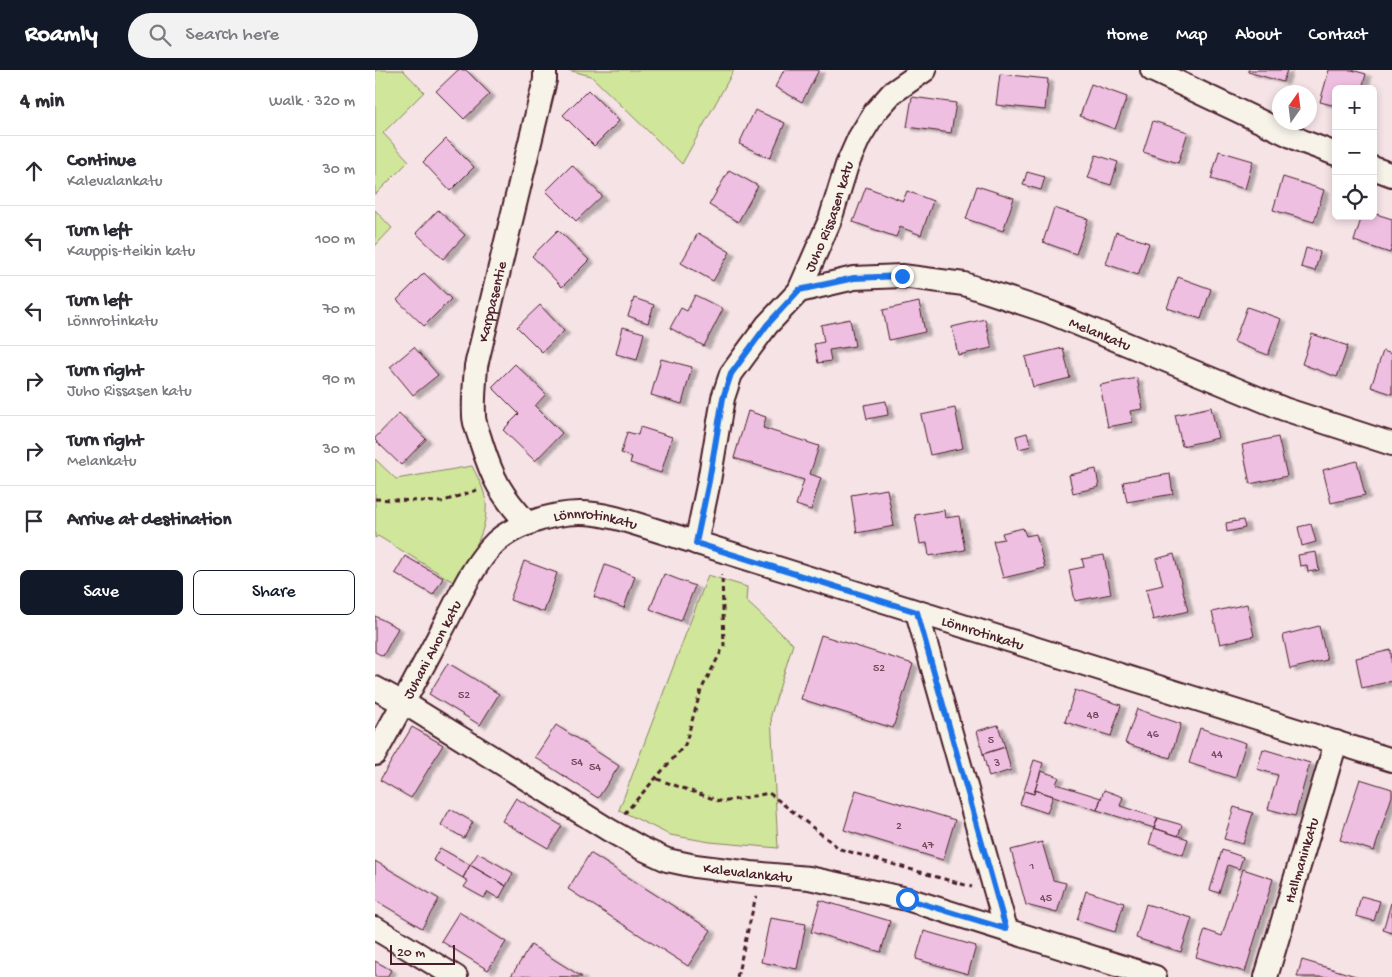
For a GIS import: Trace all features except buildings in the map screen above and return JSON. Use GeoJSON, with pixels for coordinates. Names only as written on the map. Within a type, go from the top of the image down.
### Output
{"type":"FeatureCollection","features":[{"type":"Feature","properties":{"kind":"street","name":"Karppasentie"},"geometry":{"type":"LineString","coordinates":[[528,524],[509,503],[496,483],[474,418],[476,366],[545,80],[545,70]]}},
{"type":"Feature","properties":{"kind":"street","name":"Juho Rissasen katu"},"geometry":{"type":"LineString","coordinates":[[696,543],[723,398],[731,374],[767,325],[799,290],[830,220],[847,165],[859,138],[875,112],[893,93],[925,70]]}},
{"type":"Feature","properties":{"kind":"street"},"geometry":{"type":"LineString","coordinates":[[1152,70],[1304,142],[1332,152]]}},
{"type":"Feature","properties":{"kind":"street"},"geometry":{"type":"LineString","coordinates":[[1377,169],[1392,175]]}},
{"type":"Feature","properties":{"kind":"street","name":"Melankatu"},"geometry":{"type":"LineString","coordinates":[[799,290],[854,278],[902,276],[964,284],[1049,312],[1284,410],[1392,444]]}},
{"type":"Feature","properties":{"kind":"street","name":"Lönnrotinkatu"},"geometry":{"type":"LineString","coordinates":[[491,547],[508,532],[549,517],[580,513],[609,517],[1392,760]]}},
{"type":"Feature","properties":{"kind":"street","name":"Juhani Ahon katu"},"geometry":{"type":"LineString","coordinates":[[375,754],[472,572],[491,547]]}},
{"type":"Feature","properties":{"kind":"street"},"geometry":{"type":"LineString","coordinates":[[917,612],[1006,929]]}},
{"type":"Feature","properties":{"kind":"street","name":"Kalevalankatu"},"geometry":{"type":"LineString","coordinates":[[375,688],[609,830],[667,860],[695,866],[809,878],[907,899],[1155,977]]}},
{"type":"Feature","properties":{"kind":"street","name":"Hallmaninkatu"},"geometry":{"type":"LineString","coordinates":[[1266,977],[1336,742]]}},
{"type":"Feature","properties":{"kind":"street"},"geometry":{"type":"LineString","coordinates":[[375,928],[456,977]]}},
{"type":"Feature","properties":{"kind":"path"},"geometry":{"type":"LineString","coordinates":[[375,499],[441,502],[496,483]]}},
{"type":"Feature","properties":{"kind":"path"},"geometry":{"type":"LineString","coordinates":[[609,830],[657,779],[685,745],[701,690],[724,646],[721,568]]}},
{"type":"Feature","properties":{"kind":"path"},"geometry":{"type":"LineString","coordinates":[[657,779],[722,802],[769,793],[840,849],[972,887]]}},
{"type":"Feature","properties":{"kind":"path"},"geometry":{"type":"LineString","coordinates":[[737,977],[757,893]]}},
{"type":"Feature","properties":{"kind":"green space"},"geometry":{"type":"Polygon","coordinates":[[[375,70],[403,70],[424,92],[383,133],[409,161],[375,195],[375,70]]]}},
{"type":"Feature","properties":{"kind":"green space"},"geometry":{"type":"Polygon","coordinates":[[[568,70],[734,70],[682,164],[591,76],[568,70]]]}},
{"type":"Feature","properties":{"kind":"green space"},"geometry":{"type":"Polygon","coordinates":[[[375,210],[392,228],[375,246],[375,210]]]}},
{"type":"Feature","properties":{"kind":"green space"},"geometry":{"type":"Polygon","coordinates":[[[375,459],[396,479],[472,466],[484,494],[486,505],[485,521],[475,548],[455,583],[378,536],[375,538],[375,459]]]}},
{"type":"Feature","properties":{"kind":"green space"},"geometry":{"type":"Polygon","coordinates":[[[708,575],[747,587],[746,601],[793,644],[771,715],[778,848],[710,842],[670,835],[619,810],[708,575]]]}},
{"type":"Feature","properties":{"kind":"route"},"geometry":{"type":"LineString","coordinates":[[902,276],[854,278],[799,290],[767,325],[731,374],[723,398],[696,543],[917,612],[1006,929],[907,899]]}}]}
